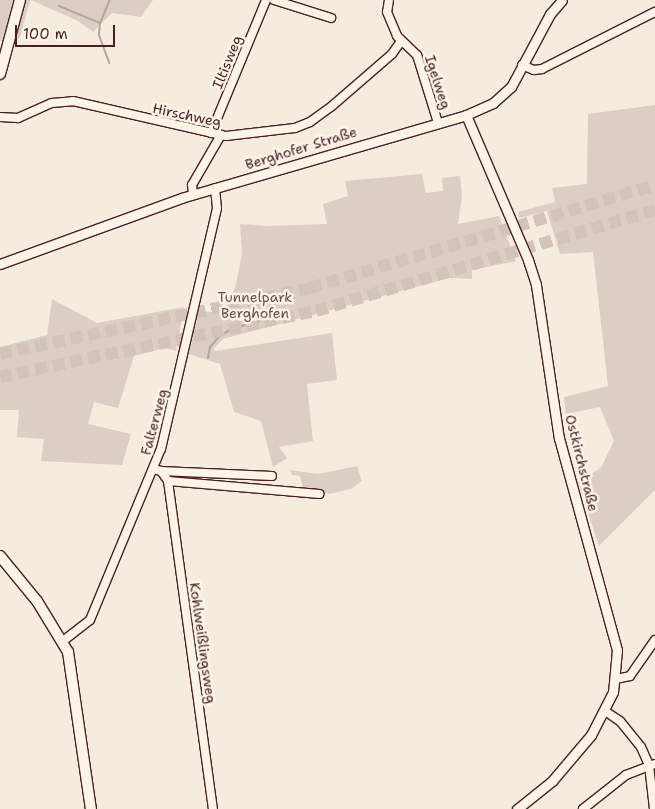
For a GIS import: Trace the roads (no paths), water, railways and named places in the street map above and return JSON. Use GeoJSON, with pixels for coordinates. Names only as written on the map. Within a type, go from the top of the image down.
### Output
{"type":"FeatureCollection","features":[{"type":"Feature","properties":{"kind":"main road"},"geometry":{"type":"LineString","coordinates":[[0,74],[20,0]]}},
{"type":"Feature","properties":{"kind":"main road"},"geometry":{"type":"LineString","coordinates":[[0,556],[37,601],[63,641],[72,664],[91,809]]}},
{"type":"Feature","properties":{"kind":"street","name":"Iltisweg"},"geometry":{"type":"LineString","coordinates":[[211,133],[266,0]]}},
{"type":"Feature","properties":{"kind":"street"},"geometry":{"type":"LineString","coordinates":[[274,0],[332,18]]}},
{"type":"Feature","properties":{"kind":"street","name":"Igelweg"},"geometry":{"type":"LineString","coordinates":[[389,0],[387,12],[402,41],[417,55],[438,123]]}},
{"type":"Feature","properties":{"kind":"street","name":"Berghofer Straße"},"geometry":{"type":"LineString","coordinates":[[0,264],[193,194],[466,114],[502,97],[522,66],[550,14],[562,0]]}},
{"type":"Feature","properties":{"kind":"street"},"geometry":{"type":"LineString","coordinates":[[522,66],[534,70],[542,69],[655,12]]}},
{"type":"Feature","properties":{"kind":"street","name":"Hirschweg"},"geometry":{"type":"LineString","coordinates":[[0,117],[18,118],[52,103],[73,100],[221,135],[295,128],[310,122],[392,54],[402,41]]}},
{"type":"Feature","properties":{"kind":"street","name":"Ostkirchstraße"},"geometry":{"type":"LineString","coordinates":[[466,114],[518,235],[536,285],[559,438],[617,650],[616,679],[605,711],[570,762],[517,809]]}},
{"type":"Feature","properties":{"kind":"street"},"geometry":{"type":"LineString","coordinates":[[193,194],[192,185],[221,135]]}},
{"type":"Feature","properties":{"kind":"street","name":"Falterweg"},"geometry":{"type":"LineString","coordinates":[[63,641],[90,620],[157,470],[217,208],[214,188]]}},
{"type":"Feature","properties":{"kind":"street"},"geometry":{"type":"LineString","coordinates":[[157,470],[272,476]]}},
{"type":"Feature","properties":{"kind":"street"},"geometry":{"type":"LineString","coordinates":[[157,470],[168,481],[255,490],[319,494]]}},
{"type":"Feature","properties":{"kind":"street"},"geometry":{"type":"LineString","coordinates":[[211,485],[212,472]]}},
{"type":"Feature","properties":{"kind":"street"},"geometry":{"type":"LineString","coordinates":[[255,490],[259,486],[258,476]]}},
{"type":"Feature","properties":{"kind":"street","name":"Kohlweißlingsweg"},"geometry":{"type":"LineString","coordinates":[[168,481],[213,809]]}},
{"type":"Feature","properties":{"kind":"street"},"geometry":{"type":"LineString","coordinates":[[616,679],[630,676],[655,640]]}},
{"type":"Feature","properties":{"kind":"street"},"geometry":{"type":"LineString","coordinates":[[605,711],[633,734],[652,764],[654,809]]}},
{"type":"Feature","properties":{"kind":"street"},"geometry":{"type":"LineString","coordinates":[[583,809],[626,775],[652,764]]}},
{"type":"Feature","properties":{"kind":"waterway"},"geometry":{"type":"LineString","coordinates":[[59,6],[100,23],[110,0]]}},
{"type":"Feature","properties":{"kind":"waterway"},"geometry":{"type":"LineString","coordinates":[[100,23],[99,35],[109,63]]}},
{"type":"Feature","properties":{"kind":"waterway"},"geometry":{"type":"LineString","coordinates":[[223,293],[229,300],[249,297],[257,314]]}},
{"type":"Feature","properties":{"kind":"waterway"},"geometry":{"type":"LineString","coordinates":[[208,358],[210,347],[220,336],[231,329],[259,321]]}},
{"type":"Feature","properties":{"kind":"tunnel"},"geometry":{"type":"LineString","coordinates":[[0,354],[310,288],[655,185]]}},
{"type":"Feature","properties":{"kind":"tunnel"},"geometry":{"type":"LineString","coordinates":[[0,377],[316,311],[655,210]]}},
{"type":"Feature","properties":{"kind":"park label","name":"Tunnelpark Berghofen"},"geometry":{"type":"Point","coordinates":[255,306]}}]}
